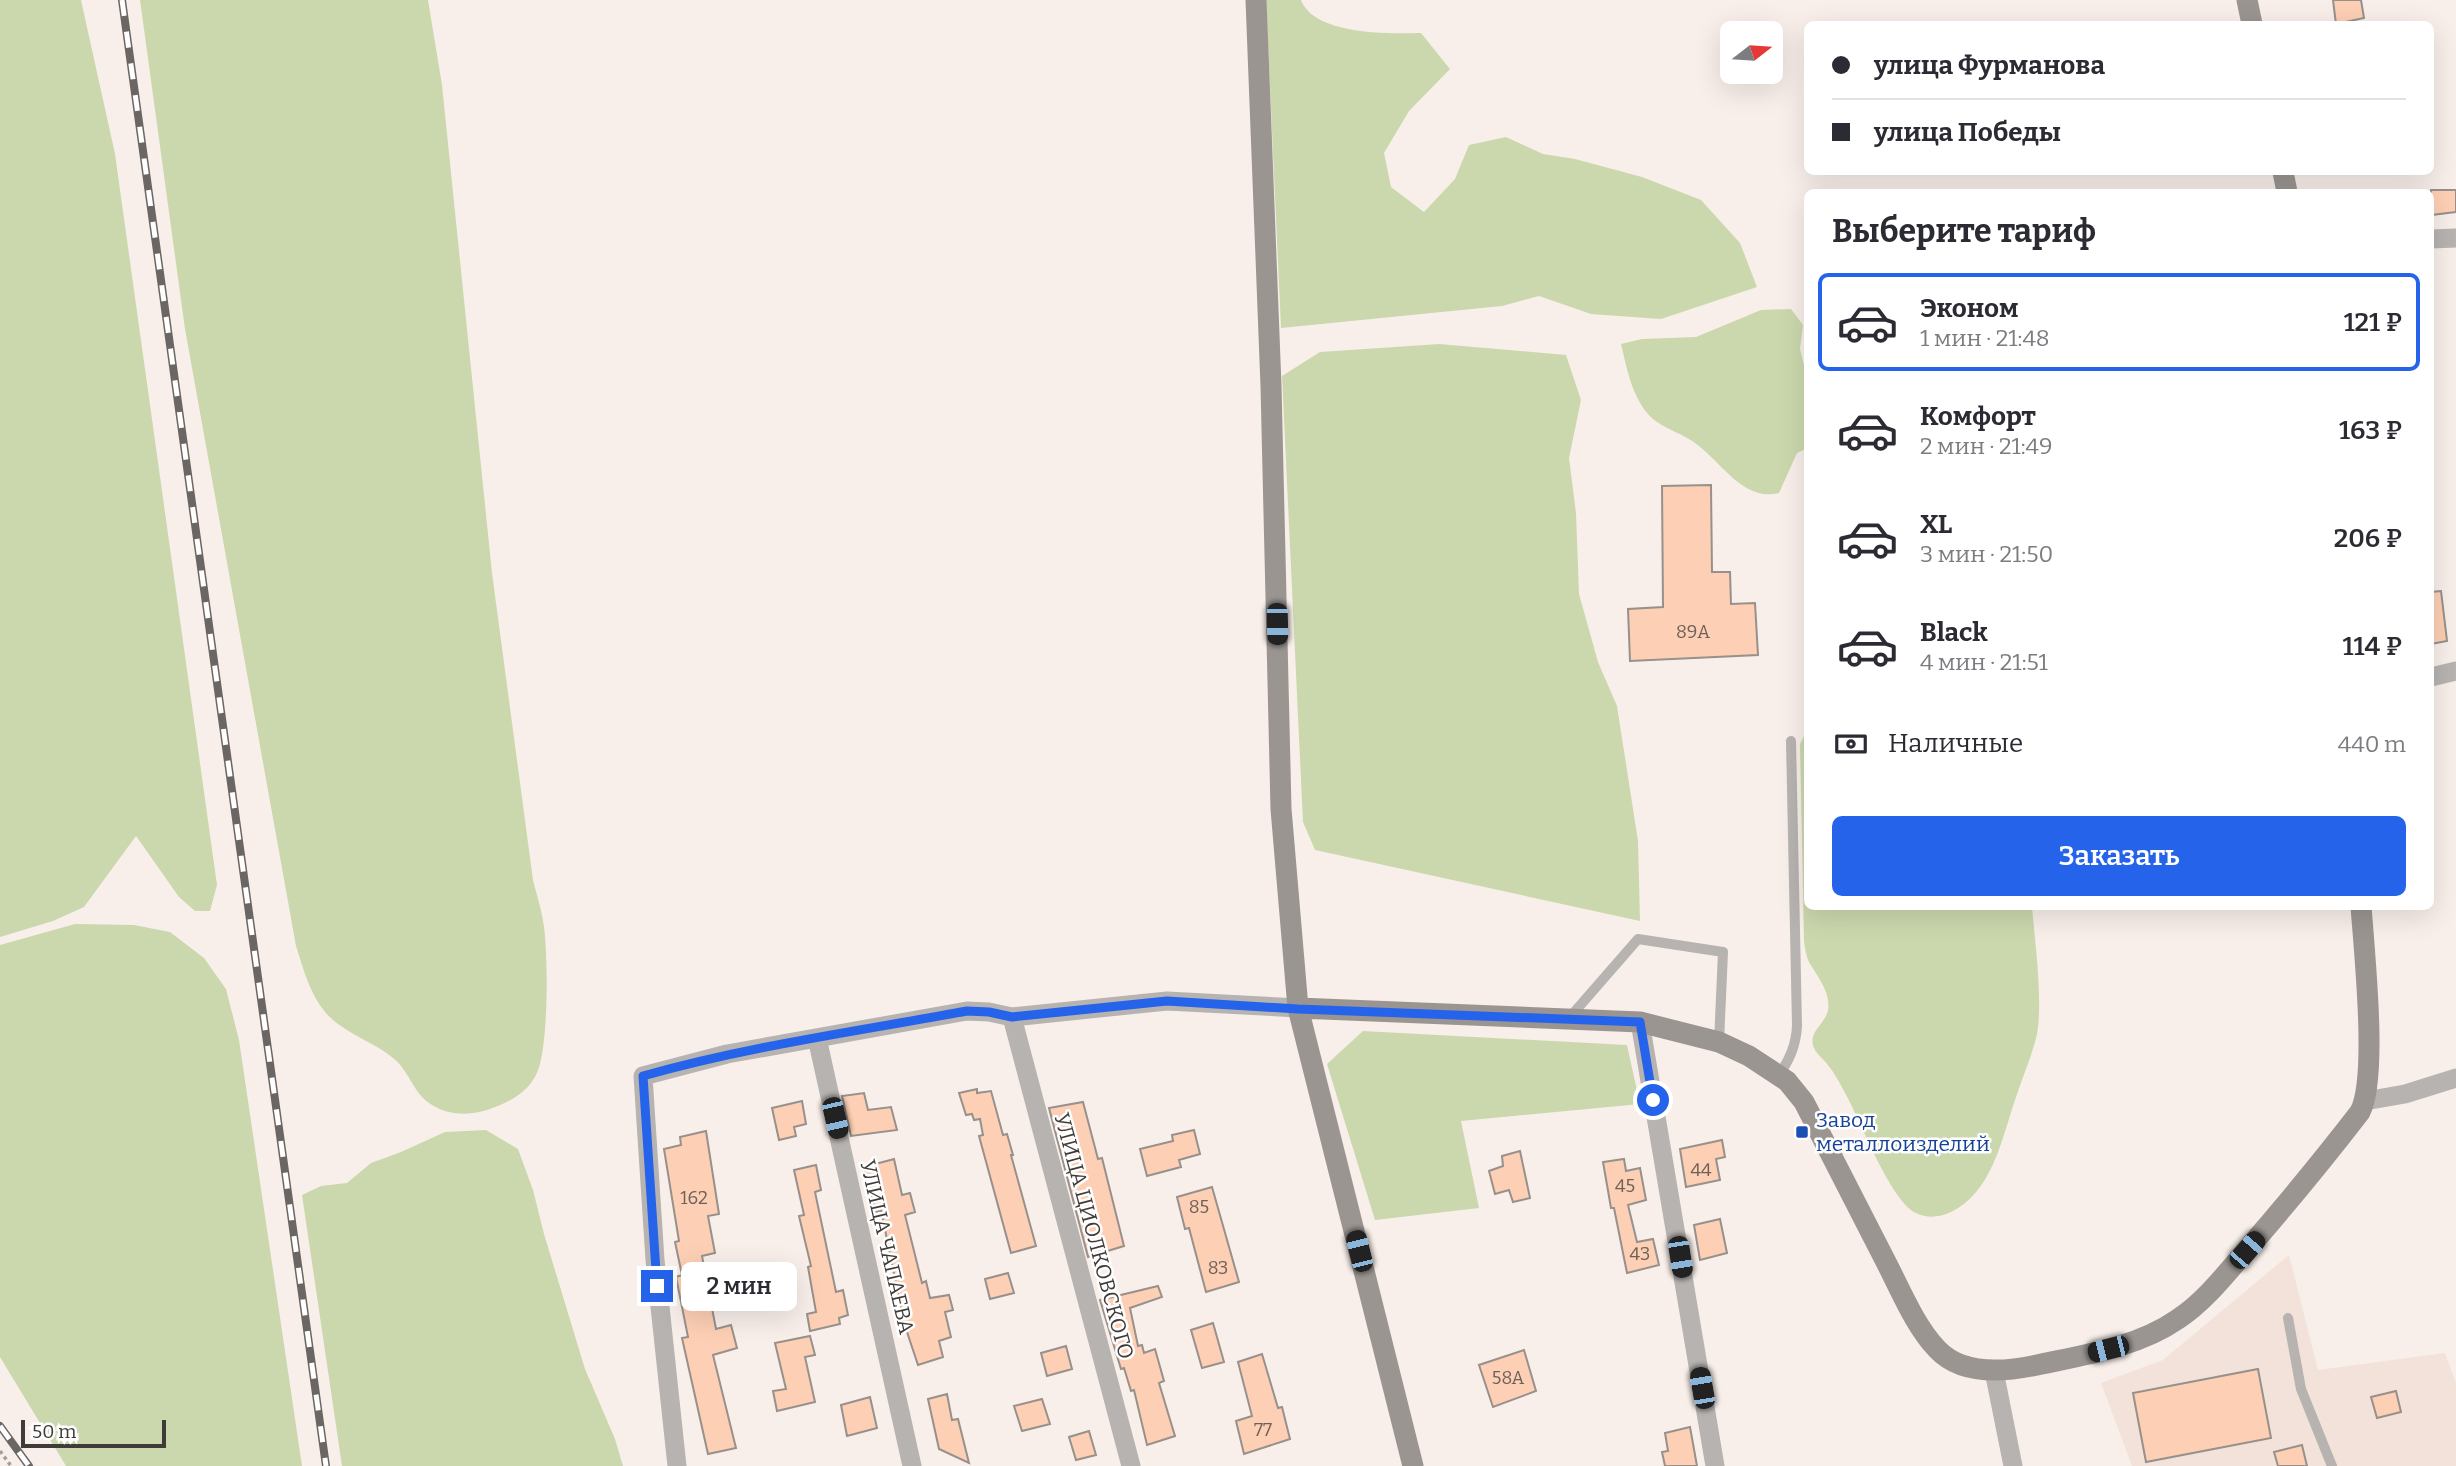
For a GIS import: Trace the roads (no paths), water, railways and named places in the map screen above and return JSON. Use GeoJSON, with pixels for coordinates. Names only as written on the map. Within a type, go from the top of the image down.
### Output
{"type":"FeatureCollection","features":[{"type":"Feature","properties":{"kind":"street"},"geometry":{"type":"LineString","coordinates":[[1256,0],[1271,386],[1281,809],[1298,1009],[1413,1466]]}},
{"type":"Feature","properties":{"kind":"street"},"geometry":{"type":"LineString","coordinates":[[2247,0],[2251,21]]}},
{"type":"Feature","properties":{"kind":"street"},"geometry":{"type":"LineString","coordinates":[[2434,239],[2456,238]]}},
{"type":"Feature","properties":{"kind":"street"},"geometry":{"type":"LineString","coordinates":[[2434,676],[2456,671]]}},
{"type":"Feature","properties":{"kind":"street"},"geometry":{"type":"LineString","coordinates":[[677,1466],[655,1260],[643,1076],[727,1054],[967,1011],[1012,1017],[1167,1001],[1298,1009],[1640,1022],[1719,1042],[1757,1060],[1787,1081],[1804,1102],[1924,1333],[1938,1351],[1957,1363],[1994,1371],[2030,1367],[2108,1349],[2145,1336],[2177,1320],[2199,1302],[2295,1195],[2360,1112],[2365,1101],[2368,1054],[2361,910]]}},
{"type":"Feature","properties":{"kind":"street","name":"УЛИЦА ЦИОЛКОВСКОГО"},"geometry":{"type":"LineString","coordinates":[[1012,1017],[1131,1466]]}},
{"type":"Feature","properties":{"kind":"street"},"geometry":{"type":"LineString","coordinates":[[1640,1022],[1715,1466]]}},
{"type":"Feature","properties":{"kind":"street","name":"УЛИЦА ЧАПАЕВА"},"geometry":{"type":"LineString","coordinates":[[817,1038],[912,1466]]}},
{"type":"Feature","properties":{"kind":"street"},"geometry":{"type":"LineString","coordinates":[[2365,1101],[2405,1094],[2456,1078]]}},
{"type":"Feature","properties":{"kind":"street"},"geometry":{"type":"LineString","coordinates":[[1994,1371],[2013,1466]]}},
{"type":"Feature","properties":{"kind":"lane"},"geometry":{"type":"LineString","coordinates":[[1779,1075],[1796,1042],[1797,1026],[1791,741]]}},
{"type":"Feature","properties":{"kind":"lane"},"geometry":{"type":"LineString","coordinates":[[1568,1019],[1638,939],[1711,950],[1723,952],[1719,1042]]}},
{"type":"Feature","properties":{"kind":"lane"},"geometry":{"type":"LineString","coordinates":[[2288,1318],[2301,1389],[2332,1466]]}},
{"type":"Feature","properties":{"kind":"railway"},"geometry":{"type":"LineString","coordinates":[[122,0],[326,1466]]}},
{"type":"Feature","properties":{"kind":"railway"},"geometry":{"type":"LineString","coordinates":[[0,1426],[29,1466]]}},
{"type":"Feature","properties":{"kind":"place","name":"Завод металлоизделий"},"geometry":{"type":"Point","coordinates":[1802,1132]}}]}
